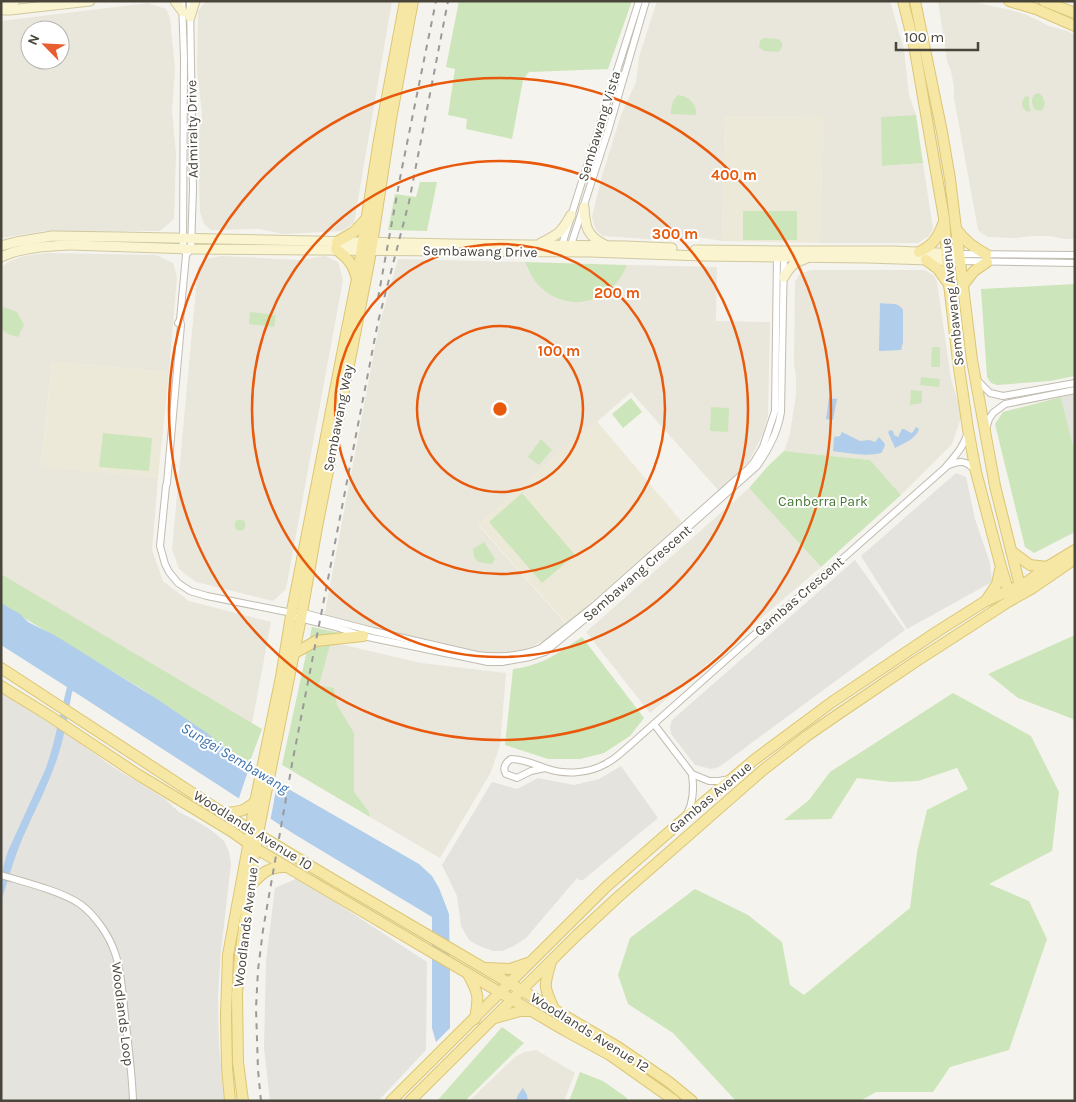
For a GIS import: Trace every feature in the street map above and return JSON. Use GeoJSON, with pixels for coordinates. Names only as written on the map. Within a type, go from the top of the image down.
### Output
{"type":"FeatureCollection","features":[{"type":"Feature","properties":{"kind":"main road"},"geometry":{"type":"LineString","coordinates":[[1,2],[15,1]]}},
{"type":"Feature","properties":{"kind":"main road"},"geometry":{"type":"LineString","coordinates":[[1,10],[90,1]]}},
{"type":"Feature","properties":{"kind":"main road"},"geometry":{"type":"LineString","coordinates":[[175,1],[186,15],[195,1]]}},
{"type":"Feature","properties":{"kind":"main road","name":"Sembawang Avenue"},"geometry":{"type":"LineString","coordinates":[[903,1],[914,45],[944,218],[949,284],[968,429],[976,472],[1010,595]]}},
{"type":"Feature","properties":{"kind":"main road"},"geometry":{"type":"LineString","coordinates":[[1009,1],[1036,9],[1075,26]]}},
{"type":"Feature","properties":{"kind":"main road"},"geometry":{"type":"LineString","coordinates":[[1044,1],[1075,13]]}},
{"type":"Feature","properties":{"kind":"main road","name":"Sembawang Way"},"geometry":{"type":"LineString","coordinates":[[257,814],[256,801],[293,654],[295,614],[346,334],[357,279],[367,246],[367,218],[379,140],[406,2]]}},
{"type":"Feature","properties":{"kind":"main road","name":"Sembawang Way"},"geometry":{"type":"LineString","coordinates":[[254,832],[281,677],[319,517],[357,324],[367,246],[390,127],[406,2]]}},
{"type":"Feature","properties":{"kind":"main road","name":"Sembawang Avenue"},"geometry":{"type":"LineString","coordinates":[[917,4],[950,178],[975,378],[997,496],[1021,590]]}},
{"type":"Feature","properties":{"kind":"main road"},"geometry":{"type":"LineString","coordinates":[[584,207],[584,219],[590,235],[606,246]]}},
{"type":"Feature","properties":{"kind":"main road"},"geometry":{"type":"LineString","coordinates":[[538,244],[556,236],[571,215]]}},
{"type":"Feature","properties":{"kind":"main road"},"geometry":{"type":"LineString","coordinates":[[357,279],[350,260],[337,246],[367,218]]}},
{"type":"Feature","properties":{"kind":"main road"},"geometry":{"type":"LineString","coordinates":[[944,218],[940,233],[935,242],[922,256],[938,269],[949,284]]}},
{"type":"Feature","properties":{"kind":"main road"},"geometry":{"type":"LineString","coordinates":[[956,229],[964,240],[986,258],[963,286]]}},
{"type":"Feature","properties":{"kind":"main road","name":"Sembawang Drive"},"geometry":{"type":"LineString","coordinates":[[1,246],[52,236],[187,239],[337,246]]}},
{"type":"Feature","properties":{"kind":"main road","name":"Sembawang Drive"},"geometry":{"type":"LineString","coordinates":[[367,246],[538,244],[565,248],[606,246],[810,257],[867,258],[922,256],[960,258]]}},
{"type":"Feature","properties":{"kind":"main road","name":"Sembawang Drive"},"geometry":{"type":"LineString","coordinates":[[1,257],[19,250],[52,246],[187,251],[367,246],[565,248],[781,254],[894,251],[922,256]]}},
{"type":"Feature","properties":{"kind":"main road"},"geometry":{"type":"LineString","coordinates":[[784,277],[793,264],[810,257]]}},
{"type":"Feature","properties":{"kind":"main road"},"geometry":{"type":"LineString","coordinates":[[346,334],[351,325],[357,324]]}},
{"type":"Feature","properties":{"kind":"main road","name":"Gambas Avenue"},"geometry":{"type":"LineString","coordinates":[[1021,590],[1027,582],[1075,550]]}},
{"type":"Feature","properties":{"kind":"main road"},"geometry":{"type":"LineString","coordinates":[[1011,551],[1030,565],[1047,568]]}},
{"type":"Feature","properties":{"kind":"main road","name":"Gambas Avenue"},"geometry":{"type":"LineString","coordinates":[[391,1101],[606,887],[732,778],[832,702],[938,631],[984,602],[1021,590],[1031,589],[1075,559]]}},
{"type":"Feature","properties":{"kind":"main road"},"geometry":{"type":"LineString","coordinates":[[984,602],[997,584],[1001,567]]}},
{"type":"Feature","properties":{"kind":"main road","name":"Gambas Avenue"},"geometry":{"type":"LineString","coordinates":[[410,1101],[521,990],[618,897],[776,759],[1010,595]]}},
{"type":"Feature","properties":{"kind":"main road"},"geometry":{"type":"LineString","coordinates":[[293,654],[316,641],[363,636]]}},
{"type":"Feature","properties":{"kind":"main road","name":"Woodlands Avenue 10"},"geometry":{"type":"LineString","coordinates":[[1,668],[223,813],[510,984]]}},
{"type":"Feature","properties":{"kind":"main road","name":"Woodlands Avenue 10"},"geometry":{"type":"LineString","coordinates":[[1,686],[252,846],[501,992]]}},
{"type":"Feature","properties":{"kind":"main road"},"geometry":{"type":"LineString","coordinates":[[802,725],[798,732],[799,734],[803,736],[808,735]]}},
{"type":"Feature","properties":{"kind":"main road"},"geometry":{"type":"LineString","coordinates":[[770,749],[777,748],[779,750],[776,759]]}},
{"type":"Feature","properties":{"kind":"main road"},"geometry":{"type":"LineString","coordinates":[[223,813],[240,812],[256,801]]}},
{"type":"Feature","properties":{"kind":"main road"},"geometry":{"type":"LineString","coordinates":[[231,831],[242,854],[243,871]]}},
{"type":"Feature","properties":{"kind":"main road","name":"Woodlands Avenue 7"},"geometry":{"type":"LineString","coordinates":[[243,1101],[238,1062],[237,995],[240,956],[250,886],[254,832]]}},
{"type":"Feature","properties":{"kind":"main road","name":"Woodlands Avenue 7"},"geometry":{"type":"LineString","coordinates":[[230,1101],[226,1015],[228,955],[243,871],[252,846]]}},
{"type":"Feature","properties":{"kind":"main road"},"geometry":{"type":"LineString","coordinates":[[250,886],[263,872],[277,867],[288,867]]}},
{"type":"Feature","properties":{"kind":"main road"},"geometry":{"type":"LineString","coordinates":[[551,961],[545,982],[546,991],[556,1011]]}},
{"type":"Feature","properties":{"kind":"main road"},"geometry":{"type":"LineString","coordinates":[[483,967],[510,969],[532,962]]}},
{"type":"Feature","properties":{"kind":"main road"},"geometry":{"type":"LineString","coordinates":[[468,973],[476,988],[478,1000],[475,1018]]}},
{"type":"Feature","properties":{"kind":"main road","name":"Woodlands Avenue 12"},"geometry":{"type":"LineString","coordinates":[[510,984],[618,1047],[669,1082],[692,1101]]}},
{"type":"Feature","properties":{"kind":"main road","name":"Woodlands Avenue 12"},"geometry":{"type":"LineString","coordinates":[[501,992],[610,1055],[674,1101]]}},
{"type":"Feature","properties":{"kind":"main road"},"geometry":{"type":"LineString","coordinates":[[493,1018],[533,1011]]}},
{"type":"Feature","properties":{"kind":"street","name":"Admiralty Drive"},"geometry":{"type":"LineString","coordinates":[[182,1],[186,15]]}},
{"type":"Feature","properties":{"kind":"street","name":"Admiralty Drive"},"geometry":{"type":"LineString","coordinates":[[190,1],[186,15],[184,58],[187,251],[180,320],[177,324],[160,546],[169,572],[178,583],[190,591],[295,614]]}},
{"type":"Feature","properties":{"kind":"street","name":"Sembawang Vista"},"geometry":{"type":"LineString","coordinates":[[565,248],[571,215],[638,1]]}},
{"type":"Feature","properties":{"kind":"street","name":"Sembawang Vista"},"geometry":{"type":"LineString","coordinates":[[565,248],[584,207],[646,1]]}},
{"type":"Feature","properties":{"kind":"street","name":"Sembawang Crescent"},"geometry":{"type":"LineString","coordinates":[[295,614],[363,636],[490,662],[530,657],[545,652],[591,614],[757,466],[767,452],[777,429],[781,412],[784,277],[781,254]]}},
{"type":"Feature","properties":{"kind":"street","name":"Sembawang Crescent"},"geometry":{"type":"LineString","coordinates":[[295,614],[478,655],[505,656],[542,648],[594,606],[748,469],[759,453],[766,440],[775,411],[781,254]]}},
{"type":"Feature","properties":{"kind":"street"},"geometry":{"type":"LineString","coordinates":[[960,258],[1075,255]]}},
{"type":"Feature","properties":{"kind":"street"},"geometry":{"type":"LineString","coordinates":[[986,258],[1075,262]]}},
{"type":"Feature","properties":{"kind":"street"},"geometry":{"type":"LineString","coordinates":[[975,378],[990,393],[1003,396],[1075,383]]}},
{"type":"Feature","properties":{"kind":"street"},"geometry":{"type":"LineString","coordinates":[[985,433],[993,413],[1005,404],[1075,390]]}},
{"type":"Feature","properties":{"kind":"street","name":"Gambas Crescent"},"geometry":{"type":"LineString","coordinates":[[545,768],[531,771],[517,778],[506,774],[504,770],[506,763],[511,759],[537,764],[545,768],[574,772],[602,766],[618,755],[945,468],[965,443],[968,429]]}},
{"type":"Feature","properties":{"kind":"street"},"geometry":{"type":"LineString","coordinates":[[945,468],[954,463],[962,462],[970,465],[976,472]]}},
{"type":"Feature","properties":{"kind":"street"},"geometry":{"type":"LineString","coordinates":[[654,724],[692,774],[709,781],[732,778]]}},
{"type":"Feature","properties":{"kind":"street"},"geometry":{"type":"LineString","coordinates":[[685,818],[694,794],[692,774]]}},
{"type":"Feature","properties":{"kind":"street","name":"Woodlands Loop"},"geometry":{"type":"LineString","coordinates":[[1,874],[52,891],[79,904],[90,914],[108,938],[116,953],[120,974],[133,1101]]}},
{"type":"Feature","properties":{"kind":"shaded area"},"geometry":{"type":"Polygon","coordinates":[[[206,1],[392,1],[354,223],[342,231],[284,234],[259,229],[211,230],[204,224],[200,212],[198,139],[202,114],[197,69],[198,11],[206,1]]]}},
{"type":"Feature","properties":{"kind":"shaded area"},"geometry":{"type":"Polygon","coordinates":[[[657,1],[890,1],[904,50],[909,95],[916,115],[881,118],[883,166],[923,163],[933,229],[929,236],[918,243],[820,243],[823,117],[725,116],[722,241],[698,237],[661,240],[603,236],[596,230],[592,217],[602,176],[621,115],[636,82],[639,57],[657,1]]]}},
{"type":"Feature","properties":{"kind":"shaded area"},"geometry":{"type":"Polygon","coordinates":[[[938,1],[970,1],[1010,10],[1075,35],[1075,239],[1050,236],[988,237],[978,230],[938,1]]]}},
{"type":"Feature","properties":{"kind":"shaded area"},"geometry":{"type":"Polygon","coordinates":[[[148,3],[166,9],[170,18],[175,69],[172,111],[176,153],[174,219],[160,231],[45,231],[1,238],[1,21],[148,3]]]}},
{"type":"Feature","properties":{"kind":"shaded area"},"geometry":{"type":"Polygon","coordinates":[[[725,116],[823,117],[820,243],[722,241],[725,116]]]}},
{"type":"Feature","properties":{"kind":"shaded area"},"geometry":{"type":"Polygon","coordinates":[[[46,253],[156,255],[173,263],[177,277],[169,372],[52,362],[41,466],[158,478],[152,550],[163,581],[189,601],[271,622],[248,745],[1,587],[1,267],[10,261],[24,256],[46,253]]]}},
{"type":"Feature","properties":{"kind":"shaded area"},"geometry":{"type":"Polygon","coordinates":[[[222,256],[300,260],[325,256],[338,262],[343,280],[286,589],[273,601],[196,582],[179,569],[172,549],[198,267],[206,259],[222,256]]]}},
{"type":"Feature","properties":{"kind":"shaded area"},"geometry":{"type":"Polygon","coordinates":[[[398,259],[525,262],[528,271],[543,290],[554,297],[574,302],[599,297],[623,273],[627,265],[717,267],[716,321],[770,322],[768,415],[763,434],[749,461],[719,491],[631,392],[479,526],[567,625],[552,637],[517,653],[489,656],[324,618],[379,326],[398,259]]]}},
{"type":"Feature","properties":{"kind":"shaded area"},"geometry":{"type":"Polygon","coordinates":[[[811,270],[924,270],[934,276],[937,282],[951,379],[962,415],[952,444],[901,495],[870,460],[784,451],[790,434],[796,394],[794,363],[795,281],[800,274],[811,270]]]}},
{"type":"Feature","properties":{"kind":"shaded area"},"geometry":{"type":"Polygon","coordinates":[[[52,362],[169,372],[158,478],[41,467],[52,362]]]}},
{"type":"Feature","properties":{"kind":"shaded area"},"geometry":{"type":"Polygon","coordinates":[[[1075,394],[1075,453],[1061,397],[1075,394]]]}},
{"type":"Feature","properties":{"kind":"shaded area"},"geometry":{"type":"Polygon","coordinates":[[[596,420],[682,522],[567,624],[478,524],[596,420]]]}},
{"type":"Feature","properties":{"kind":"shaded area"},"geometry":{"type":"Polygon","coordinates":[[[956,473],[966,477],[975,519],[990,563],[992,582],[907,629],[861,556],[956,473]]]}},
{"type":"Feature","properties":{"kind":"shaded area"},"geometry":{"type":"Polygon","coordinates":[[[749,488],[821,567],[650,713],[586,632],[749,488]]]}},
{"type":"Feature","properties":{"kind":"shaded area"},"geometry":{"type":"Polygon","coordinates":[[[855,560],[905,630],[719,767],[711,769],[695,765],[671,734],[672,720],[855,560]]]}},
{"type":"Feature","properties":{"kind":"shaded area"},"geometry":{"type":"Polygon","coordinates":[[[331,642],[421,663],[506,673],[500,745],[491,772],[440,858],[370,817],[369,812],[354,792],[354,733],[336,705],[334,688],[319,685],[331,642]]]}},
{"type":"Feature","properties":{"kind":"shaded area"},"geometry":{"type":"Polygon","coordinates":[[[1,692],[77,741],[110,765],[165,799],[179,812],[211,830],[224,841],[229,852],[231,864],[218,996],[219,1046],[224,1101],[1,1101],[1,692]]]}},
{"type":"Feature","properties":{"kind":"shaded area"},"geometry":{"type":"Polygon","coordinates":[[[621,766],[658,818],[583,880],[577,878],[526,938],[514,946],[502,951],[493,951],[469,940],[461,926],[457,896],[442,865],[492,782],[517,789],[538,778],[574,785],[599,779],[621,766]]]}},
{"type":"Feature","properties":{"kind":"shaded area"},"geometry":{"type":"Polygon","coordinates":[[[298,878],[427,962],[426,1050],[378,1101],[270,1101],[264,1048],[266,961],[275,888],[298,878]]]}},
{"type":"Feature","properties":{"kind":"shaded area"},"geometry":{"type":"Polygon","coordinates":[[[536,1050],[575,1073],[564,1101],[469,1101],[515,1057],[524,1052],[536,1050]]]}},
{"type":"Feature","properties":{"kind":"green space"},"geometry":{"type":"Polygon","coordinates":[[[459,1],[632,1],[608,69],[529,72],[523,80],[512,139],[466,129],[467,119],[448,115],[455,69],[446,67],[459,1]]]}},
{"type":"Feature","properties":{"kind":"green space"},"geometry":{"type":"Polygon","coordinates":[[[764,38],[779,39],[782,47],[779,52],[764,51],[759,47],[760,41],[764,38]]]}},
{"type":"Feature","properties":{"kind":"green space"},"geometry":{"type":"Polygon","coordinates":[[[1039,93],[1043,97],[1044,102],[1044,107],[1041,111],[1035,110],[1032,102],[1034,95],[1039,93]]]}},
{"type":"Feature","properties":{"kind":"green space"},"geometry":{"type":"Polygon","coordinates":[[[678,95],[691,101],[695,107],[696,115],[671,114],[672,104],[678,95]]]}},
{"type":"Feature","properties":{"kind":"green space"},"geometry":{"type":"Polygon","coordinates":[[[1026,96],[1029,97],[1031,111],[1028,112],[1022,105],[1026,96]]]}},
{"type":"Feature","properties":{"kind":"green space"},"geometry":{"type":"Polygon","coordinates":[[[916,115],[923,163],[882,166],[881,117],[916,115]]]}},
{"type":"Feature","properties":{"kind":"green space"},"geometry":{"type":"Polygon","coordinates":[[[420,182],[437,182],[427,231],[388,230],[395,194],[416,197],[420,182]]]}},
{"type":"Feature","properties":{"kind":"green space"},"geometry":{"type":"Polygon","coordinates":[[[743,211],[797,211],[797,240],[743,240],[743,211]]]}},
{"type":"Feature","properties":{"kind":"green space"},"geometry":{"type":"Polygon","coordinates":[[[525,262],[627,265],[617,282],[605,293],[590,300],[575,302],[560,299],[546,292],[534,279],[525,262]]]}},
{"type":"Feature","properties":{"kind":"green space"},"geometry":{"type":"Polygon","coordinates":[[[1075,284],[1075,376],[1050,381],[997,385],[991,383],[987,377],[981,289],[1075,284]]]}},
{"type":"Feature","properties":{"kind":"green space"},"geometry":{"type":"Polygon","coordinates":[[[4,307],[17,312],[24,325],[18,337],[8,334],[1,329],[1,310],[4,307]]]}},
{"type":"Feature","properties":{"kind":"green space"},"geometry":{"type":"Polygon","coordinates":[[[250,312],[276,315],[274,327],[249,324],[250,312]]]}},
{"type":"Feature","properties":{"kind":"green space"},"geometry":{"type":"Polygon","coordinates":[[[932,347],[940,347],[940,367],[931,367],[932,347]]]}},
{"type":"Feature","properties":{"kind":"green space"},"geometry":{"type":"Polygon","coordinates":[[[921,377],[940,379],[939,387],[920,385],[921,377]]]}},
{"type":"Feature","properties":{"kind":"green space"},"geometry":{"type":"Polygon","coordinates":[[[911,390],[922,391],[922,403],[910,405],[911,390]]]}},
{"type":"Feature","properties":{"kind":"green space"},"geometry":{"type":"Polygon","coordinates":[[[1061,397],[1075,453],[1075,532],[1034,553],[1025,547],[995,424],[1003,412],[1061,397]]]}},
{"type":"Feature","properties":{"kind":"green space"},"geometry":{"type":"Polygon","coordinates":[[[631,398],[642,412],[623,428],[612,414],[631,398]]]}},
{"type":"Feature","properties":{"kind":"green space"},"geometry":{"type":"Polygon","coordinates":[[[711,407],[729,408],[728,432],[710,431],[711,407]]]}},
{"type":"Feature","properties":{"kind":"green space"},"geometry":{"type":"Polygon","coordinates":[[[103,433],[152,438],[149,471],[99,467],[103,433]]]}},
{"type":"Feature","properties":{"kind":"green space"},"geometry":{"type":"Polygon","coordinates":[[[541,439],[552,450],[539,465],[528,457],[541,439]]]}},
{"type":"Feature","properties":{"kind":"green space","name":"Canberra Park"},"geometry":{"type":"Polygon","coordinates":[[[784,451],[870,460],[901,495],[821,567],[749,488],[784,451]]]}},
{"type":"Feature","properties":{"kind":"green space"},"geometry":{"type":"Polygon","coordinates":[[[522,493],[575,555],[542,583],[489,522],[522,493]]]}},
{"type":"Feature","properties":{"kind":"green space"},"geometry":{"type":"Polygon","coordinates":[[[240,519],[246,525],[240,531],[234,525],[240,519]]]}},
{"type":"Feature","properties":{"kind":"green space"},"geometry":{"type":"Polygon","coordinates":[[[484,542],[495,559],[492,564],[478,562],[474,557],[473,549],[484,542]]]}},
{"type":"Feature","properties":{"kind":"green space"},"geometry":{"type":"Polygon","coordinates":[[[1,574],[262,729],[249,764],[142,689],[1,604],[1,574]]]}},
{"type":"Feature","properties":{"kind":"green space"},"geometry":{"type":"Polygon","coordinates":[[[312,627],[349,635],[331,642],[319,685],[334,688],[337,705],[354,733],[354,792],[369,812],[370,817],[282,765],[312,627]]]}},
{"type":"Feature","properties":{"kind":"green space"},"geometry":{"type":"Polygon","coordinates":[[[1075,635],[1075,724],[1073,719],[1018,698],[988,674],[1075,635]]]}},
{"type":"Feature","properties":{"kind":"green space"},"geometry":{"type":"Polygon","coordinates":[[[582,637],[644,718],[630,736],[604,753],[580,759],[548,759],[505,745],[513,669],[542,661],[582,637]]]}},
{"type":"Feature","properties":{"kind":"green space"},"geometry":{"type":"Polygon","coordinates":[[[953,693],[1031,736],[1059,792],[1052,851],[989,884],[1029,901],[1047,939],[1009,1050],[950,1067],[933,1092],[876,1092],[860,1101],[736,1101],[673,1033],[628,1004],[618,975],[630,938],[695,889],[748,915],[782,942],[790,985],[804,995],[910,908],[917,852],[927,810],[968,789],[957,768],[918,781],[891,782],[857,778],[831,819],[784,820],[809,800],[830,772],[953,693]]]}},
{"type":"Feature","properties":{"kind":"green space"},"geometry":{"type":"Polygon","coordinates":[[[502,1027],[524,1043],[465,1101],[437,1101],[502,1027]]]}},
{"type":"Feature","properties":{"kind":"green space"},"geometry":{"type":"Polygon","coordinates":[[[580,1072],[603,1081],[627,1098],[627,1101],[569,1101],[580,1072]]]}},
{"type":"Feature","properties":{"kind":"water"},"geometry":{"type":"Polygon","coordinates":[[[880,303],[896,304],[903,310],[903,342],[901,350],[879,351],[880,303]]]}},
{"type":"Feature","properties":{"kind":"water"},"geometry":{"type":"Polygon","coordinates":[[[829,398],[837,399],[833,420],[826,419],[829,398]]]}},
{"type":"Feature","properties":{"kind":"water"},"geometry":{"type":"Polygon","coordinates":[[[916,427],[919,429],[915,435],[895,448],[888,432],[890,430],[898,437],[902,429],[911,433],[916,427]]]}},
{"type":"Feature","properties":{"kind":"water"},"geometry":{"type":"Polygon","coordinates":[[[842,432],[860,441],[869,440],[875,442],[879,437],[885,444],[884,448],[881,453],[869,455],[833,451],[834,437],[840,436],[842,432]]]}},
{"type":"Feature","properties":{"kind":"water","name":"Sungei Sembawang"},"geometry":{"type":"Polygon","coordinates":[[[1,603],[20,614],[28,622],[56,636],[157,699],[207,733],[231,753],[292,791],[419,864],[432,876],[449,914],[450,1028],[436,1042],[432,1028],[432,917],[294,834],[73,691],[58,756],[20,845],[1,902],[4,864],[8,851],[46,768],[67,687],[1,645],[1,603]]]}},
{"type":"Feature","properties":{"kind":"water"},"geometry":{"type":"Polygon","coordinates":[[[523,1088],[528,1101],[516,1101],[518,1095],[523,1088]]]}},
{"type":"Feature","properties":{"kind":"pier"},"geometry":{"type":"Polygon","coordinates":[[[251,762],[278,779],[270,822],[238,801],[251,762]]]}},
{"type":"Feature","properties":{"kind":"railway"},"geometry":{"type":"LineString","coordinates":[[378,298],[436,1]]}},
{"type":"Feature","properties":{"kind":"railway"},"geometry":{"type":"LineString","coordinates":[[261,1101],[256,1008],[263,930],[292,764],[378,322],[409,202],[448,1]]}}]}
